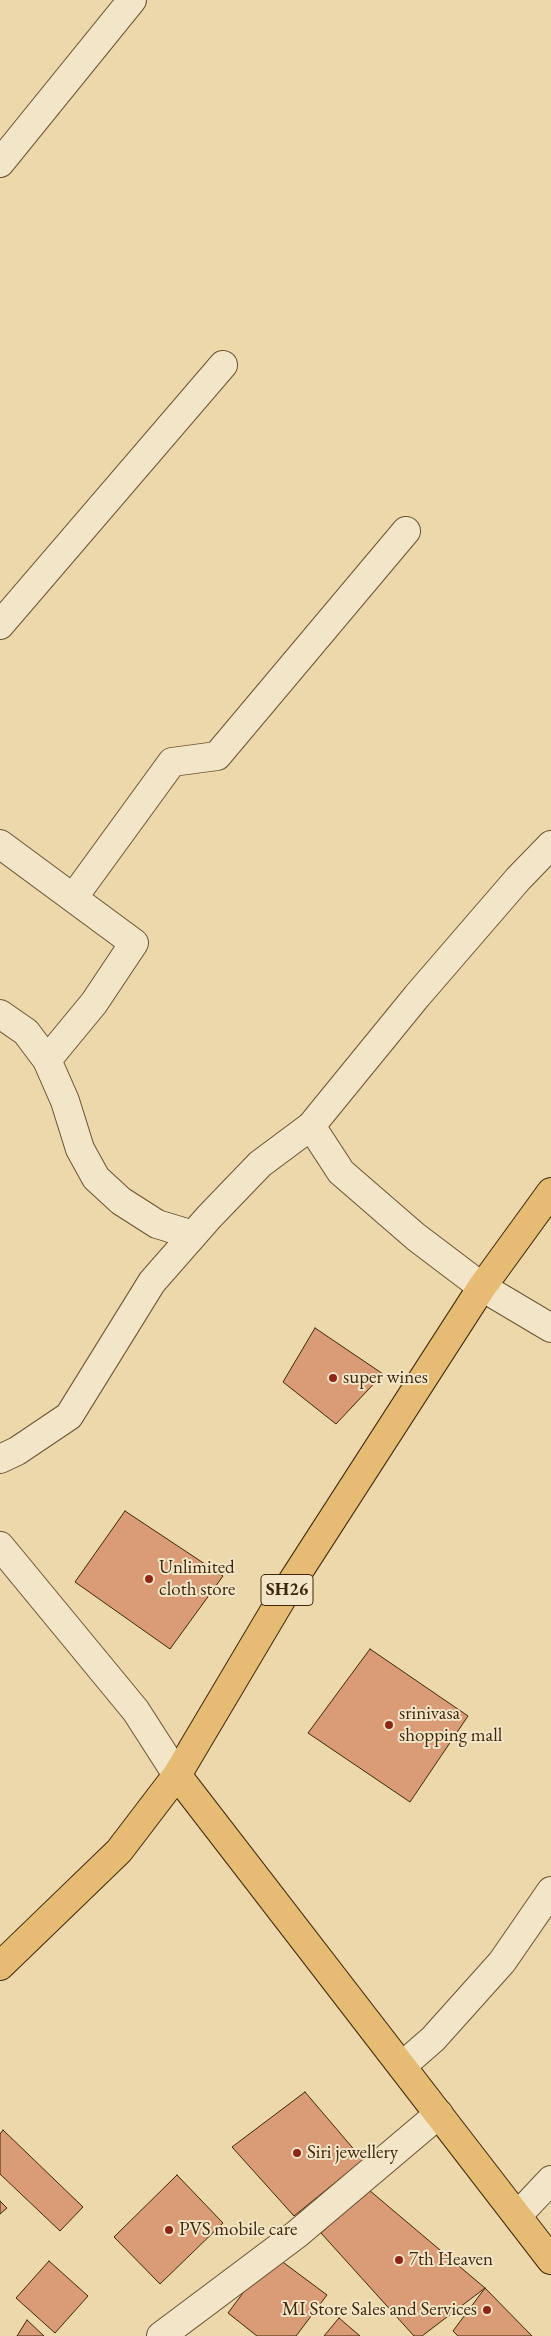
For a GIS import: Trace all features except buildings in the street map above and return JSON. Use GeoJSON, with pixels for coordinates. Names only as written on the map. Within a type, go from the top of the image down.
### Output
{"type":"FeatureCollection","features":[{"type":"Feature","properties":{"kind":"main road","name":"SH26"},"geometry":{"type":"LineString","coordinates":[[0,1966],[119,1850],[177,1775],[288,1588],[482,1287],[551,1192]]}},
{"type":"Feature","properties":{"kind":"main road"},"geometry":{"type":"LineString","coordinates":[[177,1775],[551,2260]]}},
{"type":"Feature","properties":{"kind":"street"},"geometry":{"type":"LineString","coordinates":[[0,163],[132,0]]}},
{"type":"Feature","properties":{"kind":"street"},"geometry":{"type":"LineString","coordinates":[[0,625],[223,365]]}},
{"type":"Feature","properties":{"kind":"street"},"geometry":{"type":"LineString","coordinates":[[73,898],[172,762],[217,756],[406,531]]}},
{"type":"Feature","properties":{"kind":"street"},"geometry":{"type":"LineString","coordinates":[[0,844],[134,943],[94,1003],[48,1060]]}},
{"type":"Feature","properties":{"kind":"street"},"geometry":{"type":"LineString","coordinates":[[0,1459],[17,1451],[69,1416],[152,1282],[260,1164],[311,1126],[418,996],[518,879],[551,845]]}},
{"type":"Feature","properties":{"kind":"street"},"geometry":{"type":"LineString","coordinates":[[0,1014],[26,1032],[48,1060],[65,1101],[80,1148],[96,1178],[121,1202],[157,1224],[193,1235]]}},
{"type":"Feature","properties":{"kind":"street"},"geometry":{"type":"LineString","coordinates":[[311,1126],[341,1172],[416,1237],[482,1287],[551,1328]]}},
{"type":"Feature","properties":{"kind":"street"},"geometry":{"type":"LineString","coordinates":[[0,1546],[136,1711],[177,1775]]}},
{"type":"Feature","properties":{"kind":"street"},"geometry":{"type":"LineString","coordinates":[[402,2066],[433,2038],[502,1962],[551,1891]]}},
{"type":"Feature","properties":{"kind":"street"},"geometry":{"type":"LineString","coordinates":[[161,2336],[297,2234],[440,2114]]}},
{"type":"Feature","properties":{"kind":"street"},"geometry":{"type":"LineString","coordinates":[[518,2215],[551,2180]]}},
{"type":"Feature","properties":{"kind":"place","name":"super wines"},"geometry":{"type":"Point","coordinates":[333,1378]}},
{"type":"Feature","properties":{"kind":"place","name":"Unlimited cloth store"},"geometry":{"type":"Point","coordinates":[149,1579]}},
{"type":"Feature","properties":{"kind":"place","name":"srinivasa shopping mall"},"geometry":{"type":"Point","coordinates":[389,1725]}},
{"type":"Feature","properties":{"kind":"place","name":"Siri jewellery"},"geometry":{"type":"Point","coordinates":[297,2153]}},
{"type":"Feature","properties":{"kind":"place","name":"PVS mobile care"},"geometry":{"type":"Point","coordinates":[169,2230]}},
{"type":"Feature","properties":{"kind":"place","name":"7th Heaven"},"geometry":{"type":"Point","coordinates":[399,2260]}},
{"type":"Feature","properties":{"kind":"place","name":"MI Store Sales and Services"},"geometry":{"type":"Point","coordinates":[487,2310]}}]}
